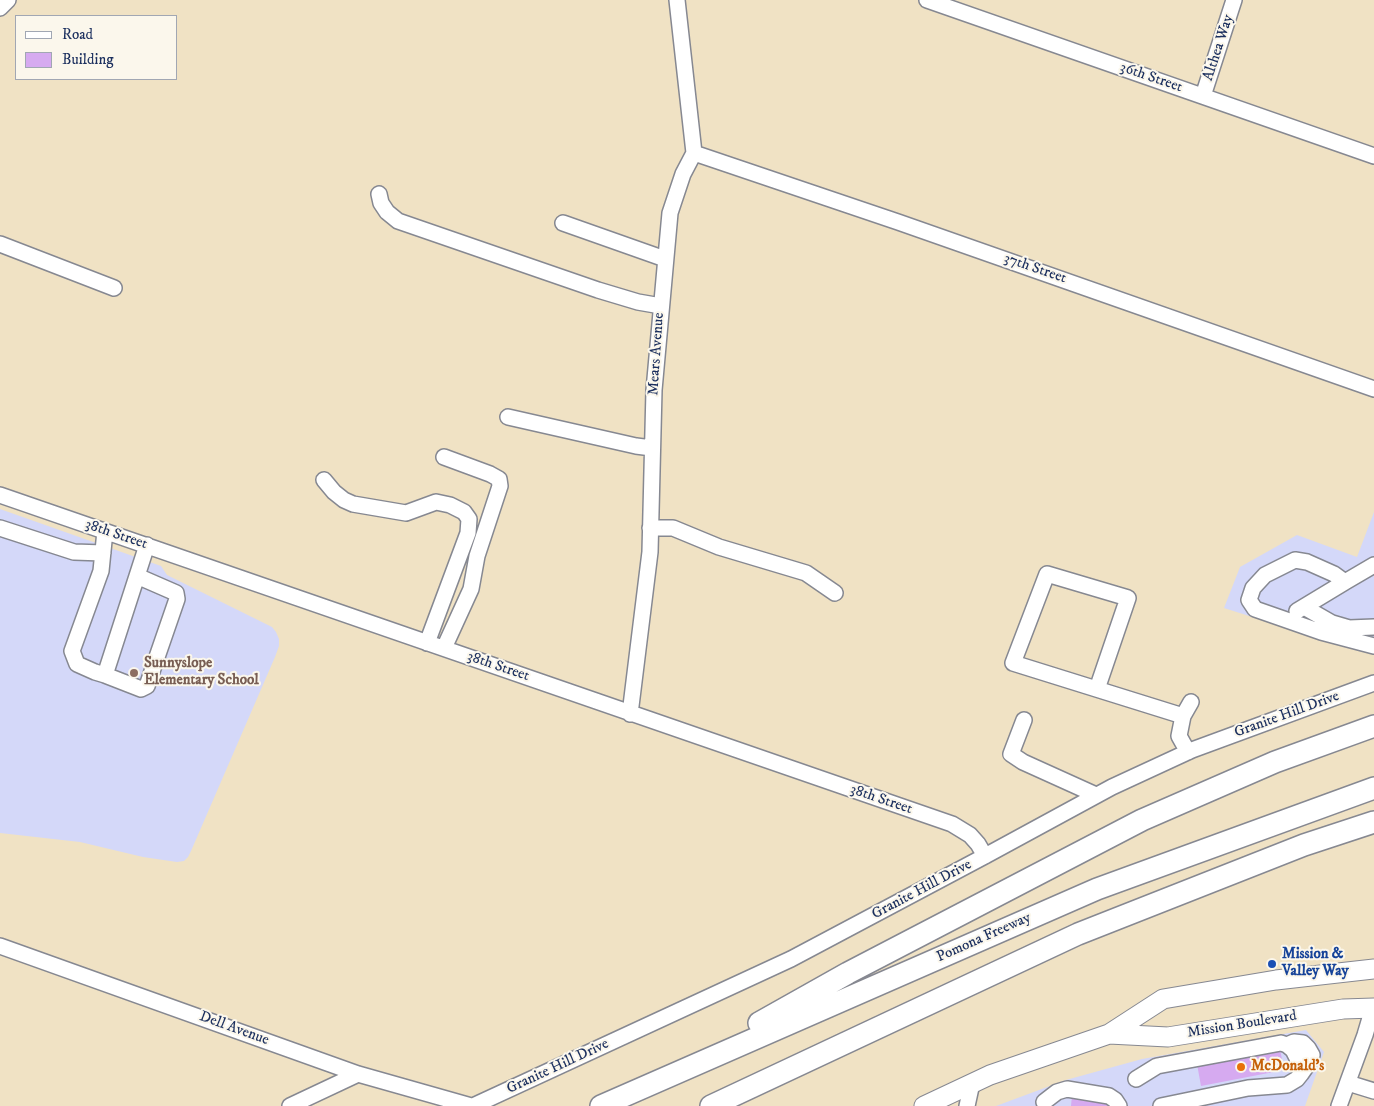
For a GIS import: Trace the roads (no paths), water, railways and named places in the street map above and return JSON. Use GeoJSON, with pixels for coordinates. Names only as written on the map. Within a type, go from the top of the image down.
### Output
{"type":"FeatureCollection","features":[{"type":"Feature","properties":{"kind":"highway"},"geometry":{"type":"LineString","coordinates":[[650,1084],[848,973],[1142,820],[1275,762],[1374,726]]}},
{"type":"Feature","properties":{"kind":"highway","name":"Pomona Freeway"},"geometry":{"type":"LineString","coordinates":[[601,1106],[1097,889],[1374,788]]}},
{"type":"Feature","properties":{"kind":"highway"},"geometry":{"type":"LineString","coordinates":[[711,1106],[1078,934],[1304,845],[1374,822]]}},
{"type":"Feature","properties":{"kind":"main road","name":"Mission Boulevard"},"geometry":{"type":"LineString","coordinates":[[924,1106],[990,1075],[1109,1034],[1163,999],[1276,980],[1374,969]]}},
{"type":"Feature","properties":{"kind":"main road","name":"Mission Boulevard"},"geometry":{"type":"LineString","coordinates":[[1109,1034],[1168,1037],[1343,1009],[1374,1007]]}},
{"type":"Feature","properties":{"kind":"street"},"geometry":{"type":"LineString","coordinates":[[0,8],[8,0]]}},
{"type":"Feature","properties":{"kind":"street"},"geometry":{"type":"LineString","coordinates":[[677,0],[694,153]]}},
{"type":"Feature","properties":{"kind":"street","name":"36th Street"},"geometry":{"type":"LineString","coordinates":[[927,0],[947,4],[1374,156]]}},
{"type":"Feature","properties":{"kind":"street","name":"Althea Way"},"geometry":{"type":"LineString","coordinates":[[1203,96],[1234,0]]}},
{"type":"Feature","properties":{"kind":"street","name":"Mears Avenue"},"geometry":{"type":"LineString","coordinates":[[630,714],[646,596],[654,390],[670,213],[683,174],[694,153]]}},
{"type":"Feature","properties":{"kind":"street","name":"37th Street"},"geometry":{"type":"LineString","coordinates":[[694,153],[917,228],[1374,388]]}},
{"type":"Feature","properties":{"kind":"street"},"geometry":{"type":"LineString","coordinates":[[379,194],[381,203],[387,212],[398,220],[606,292],[638,302],[661,306]]}},
{"type":"Feature","properties":{"kind":"street"},"geometry":{"type":"LineString","coordinates":[[562,223],[665,259]]}},
{"type":"Feature","properties":{"kind":"street"},"geometry":{"type":"LineString","coordinates":[[0,244],[114,288]]}},
{"type":"Feature","properties":{"kind":"street"},"geometry":{"type":"LineString","coordinates":[[508,417],[652,448]]}},
{"type":"Feature","properties":{"kind":"street"},"geometry":{"type":"LineString","coordinates":[[444,457],[490,474],[498,479],[500,486],[477,556],[471,589],[449,633],[444,648]]}},
{"type":"Feature","properties":{"kind":"street"},"geometry":{"type":"LineString","coordinates":[[324,480],[334,492],[353,504],[406,513],[436,502],[450,505],[464,512],[469,519],[468,533],[428,643]]}},
{"type":"Feature","properties":{"kind":"street","name":"38th Street"},"geometry":{"type":"LineString","coordinates":[[0,495],[952,824],[970,835],[985,856]]}},
{"type":"Feature","properties":{"kind":"street"},"geometry":{"type":"LineString","coordinates":[[0,528],[74,552],[103,553]]}},
{"type":"Feature","properties":{"kind":"street"},"geometry":{"type":"LineString","coordinates":[[650,528],[672,528],[719,547],[806,573],[835,593]]}},
{"type":"Feature","properties":{"kind":"street"},"geometry":{"type":"LineString","coordinates":[[105,531],[101,570],[72,651],[77,664],[141,689],[147,686],[177,599],[176,593],[137,576]]}},
{"type":"Feature","properties":{"kind":"street"},"geometry":{"type":"LineString","coordinates":[[105,675],[147,545]]}},
{"type":"Feature","properties":{"kind":"street"},"geometry":{"type":"LineString","coordinates":[[1345,582],[1334,574],[1308,562],[1295,560],[1265,575],[1253,588],[1248,600],[1255,609],[1321,632],[1374,646]]}},
{"type":"Feature","properties":{"kind":"street"},"geometry":{"type":"LineString","coordinates":[[1284,619],[1374,565]]}},
{"type":"Feature","properties":{"kind":"street"},"geometry":{"type":"LineString","coordinates":[[1097,690],[1128,598],[1047,574],[1012,663],[1097,690],[1183,716]]}},
{"type":"Feature","properties":{"kind":"street"},"geometry":{"type":"LineString","coordinates":[[1304,607],[1332,622],[1349,628],[1374,627]]}},
{"type":"Feature","properties":{"kind":"street","name":"Granite Hill Drive"},"geometry":{"type":"LineString","coordinates":[[472,1106],[790,959],[1096,795],[1188,752],[1374,683]]}},
{"type":"Feature","properties":{"kind":"street"},"geometry":{"type":"LineString","coordinates":[[1188,752],[1179,736],[1183,716],[1191,702]]}},
{"type":"Feature","properties":{"kind":"street"},"geometry":{"type":"LineString","coordinates":[[1024,720],[1010,754],[1023,762],[1096,795]]}},
{"type":"Feature","properties":{"kind":"street","name":"Dell Avenue"},"geometry":{"type":"LineString","coordinates":[[0,946],[358,1074],[472,1106]]}},
{"type":"Feature","properties":{"kind":"street"},"geometry":{"type":"LineString","coordinates":[[1339,1106],[1366,1035],[1374,1007]]}},
{"type":"Feature","properties":{"kind":"street"},"geometry":{"type":"LineString","coordinates":[[1136,1079],[1157,1066],[1281,1043],[1293,1050],[1297,1058],[1301,1074],[1287,1085],[1248,1088],[1161,1106]]}},
{"type":"Feature","properties":{"kind":"street"},"geometry":{"type":"LineString","coordinates":[[290,1106],[358,1074]]}},
{"type":"Feature","properties":{"kind":"street"},"geometry":{"type":"LineString","coordinates":[[967,1106],[972,1083]]}},
{"type":"Feature","properties":{"kind":"street"},"geometry":{"type":"LineString","coordinates":[[1348,1083],[1374,1091]]}},
{"type":"Feature","properties":{"kind":"street"},"geometry":{"type":"LineString","coordinates":[[1044,1102],[1057,1092],[1067,1089],[1109,1096],[1119,1106]]}},
{"type":"Feature","properties":{"kind":"place","name":"Sunnyslope Elementary School"},"geometry":{"type":"Point","coordinates":[134,673]}},
{"type":"Feature","properties":{"kind":"place","name":"Mission & Valley Way"},"geometry":{"type":"Point","coordinates":[1272,964]}},
{"type":"Feature","properties":{"kind":"place","name":"McDonald's"},"geometry":{"type":"Point","coordinates":[1241,1067]}}]}
